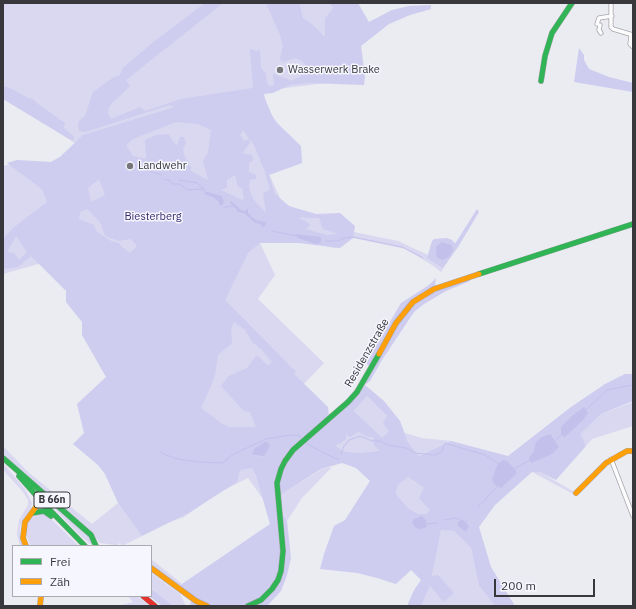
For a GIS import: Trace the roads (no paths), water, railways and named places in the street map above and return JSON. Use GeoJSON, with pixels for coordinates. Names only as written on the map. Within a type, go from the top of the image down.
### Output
{"type":"FeatureCollection","features":[{"type":"Feature","properties":{"kind":"main road"},"geometry":{"type":"LineString","coordinates":[[541,81],[545,56],[552,33],[572,3]]}},
{"type":"Feature","properties":{"kind":"main road","name":"Residenzstraße"},"geometry":{"type":"LineString","coordinates":[[248,606],[261,600],[272,589],[281,571],[283,551],[277,483],[283,465],[294,450],[348,402],[356,392],[396,323],[410,305],[434,289],[633,224]]}},
{"type":"Feature","properties":{"kind":"main road"},"geometry":{"type":"LineString","coordinates":[[576,493],[600,468],[611,459],[626,451],[633,451]]}},
{"type":"Feature","properties":{"kind":"main road","name":"B 66n"},"geometry":{"type":"LineString","coordinates":[[3,458],[43,503],[84,545]]}},
{"type":"Feature","properties":{"kind":"main road","name":"B 66n"},"geometry":{"type":"LineString","coordinates":[[3,458],[91,535],[96,545]]}},
{"type":"Feature","properties":{"kind":"main road","name":"B 66n"},"geometry":{"type":"LineString","coordinates":[[29,487],[35,500],[33,512]]}},
{"type":"Feature","properties":{"kind":"main road","name":"B 66n"},"geometry":{"type":"LineString","coordinates":[[26,545],[22,532],[25,522],[39,505],[43,503]]}},
{"type":"Feature","properties":{"kind":"main road","name":"B 66n"},"geometry":{"type":"LineString","coordinates":[[33,512],[44,511],[65,526]]}},
{"type":"Feature","properties":{"kind":"main road"},"geometry":{"type":"LineString","coordinates":[[152,569],[196,601],[207,606]]}},
{"type":"Feature","properties":{"kind":"main road"},"geometry":{"type":"LineString","coordinates":[[144,597],[155,606]]}},
{"type":"Feature","properties":{"kind":"street"},"geometry":{"type":"LineString","coordinates":[[611,3],[611,27],[632,35],[630,44],[633,47]]}},
{"type":"Feature","properties":{"kind":"street"},"geometry":{"type":"LineString","coordinates":[[601,33],[598,24],[599,18],[612,16]]}},
{"type":"Feature","properties":{"kind":"street"},"geometry":{"type":"LineString","coordinates":[[611,459],[633,516]]}},
{"type":"Feature","properties":{"kind":"waterway"},"geometry":{"type":"LineString","coordinates":[[126,162],[161,175]]}},
{"type":"Feature","properties":{"kind":"waterway"},"geometry":{"type":"LineString","coordinates":[[163,178],[165,180],[169,180],[172,184],[179,184],[188,190],[202,189],[207,193]]}},
{"type":"Feature","properties":{"kind":"waterway"},"geometry":{"type":"LineString","coordinates":[[179,180],[197,183],[204,189]]}},
{"type":"Feature","properties":{"kind":"waterway"},"geometry":{"type":"LineString","coordinates":[[224,207],[234,206]]}},
{"type":"Feature","properties":{"kind":"waterway"},"geometry":{"type":"LineString","coordinates":[[272,231],[296,236]]}},
{"type":"Feature","properties":{"kind":"waterway"},"geometry":{"type":"LineString","coordinates":[[326,241],[338,241],[344,238],[353,237],[402,247],[423,258]]}},
{"type":"Feature","properties":{"kind":"waterway"},"geometry":{"type":"LineString","coordinates":[[586,410],[607,390],[633,385]]}},
{"type":"Feature","properties":{"kind":"waterway"},"geometry":{"type":"LineString","coordinates":[[161,452],[178,459],[223,463],[232,455],[266,439],[299,435],[301,438]]}},
{"type":"Feature","properties":{"kind":"waterway"},"geometry":{"type":"LineString","coordinates":[[555,441],[561,435]]}},
{"type":"Feature","properties":{"kind":"waterway"},"geometry":{"type":"LineString","coordinates":[[341,454],[344,446],[349,440],[360,436],[372,441],[380,441],[388,445],[406,448],[415,453],[434,455],[442,451],[445,443],[485,455],[499,464]]}},
{"type":"Feature","properties":{"kind":"waterway"},"geometry":{"type":"LineString","coordinates":[[307,444],[334,458],[339,459]]}},
{"type":"Feature","properties":{"kind":"waterway"},"geometry":{"type":"LineString","coordinates":[[514,469],[530,460]]}},
{"type":"Feature","properties":{"kind":"waterway"},"geometry":{"type":"LineString","coordinates":[[478,507],[498,486]]}},
{"type":"Feature","properties":{"kind":"waterway"},"geometry":{"type":"LineString","coordinates":[[445,520],[456,518],[462,521]]}},
{"type":"Feature","properties":{"kind":"waterway"},"geometry":{"type":"LineString","coordinates":[[427,524],[437,523]]}},
{"type":"Feature","properties":{"kind":"place","name":"Wasserwerk Brake"},"geometry":{"type":"Point","coordinates":[280,70]}},
{"type":"Feature","properties":{"kind":"place","name":"Landwehr"},"geometry":{"type":"Point","coordinates":[130,166]}},
{"type":"Feature","properties":{"kind":"park label","name":"Biesterberg"},"geometry":{"type":"Point","coordinates":[153,217]}}]}
